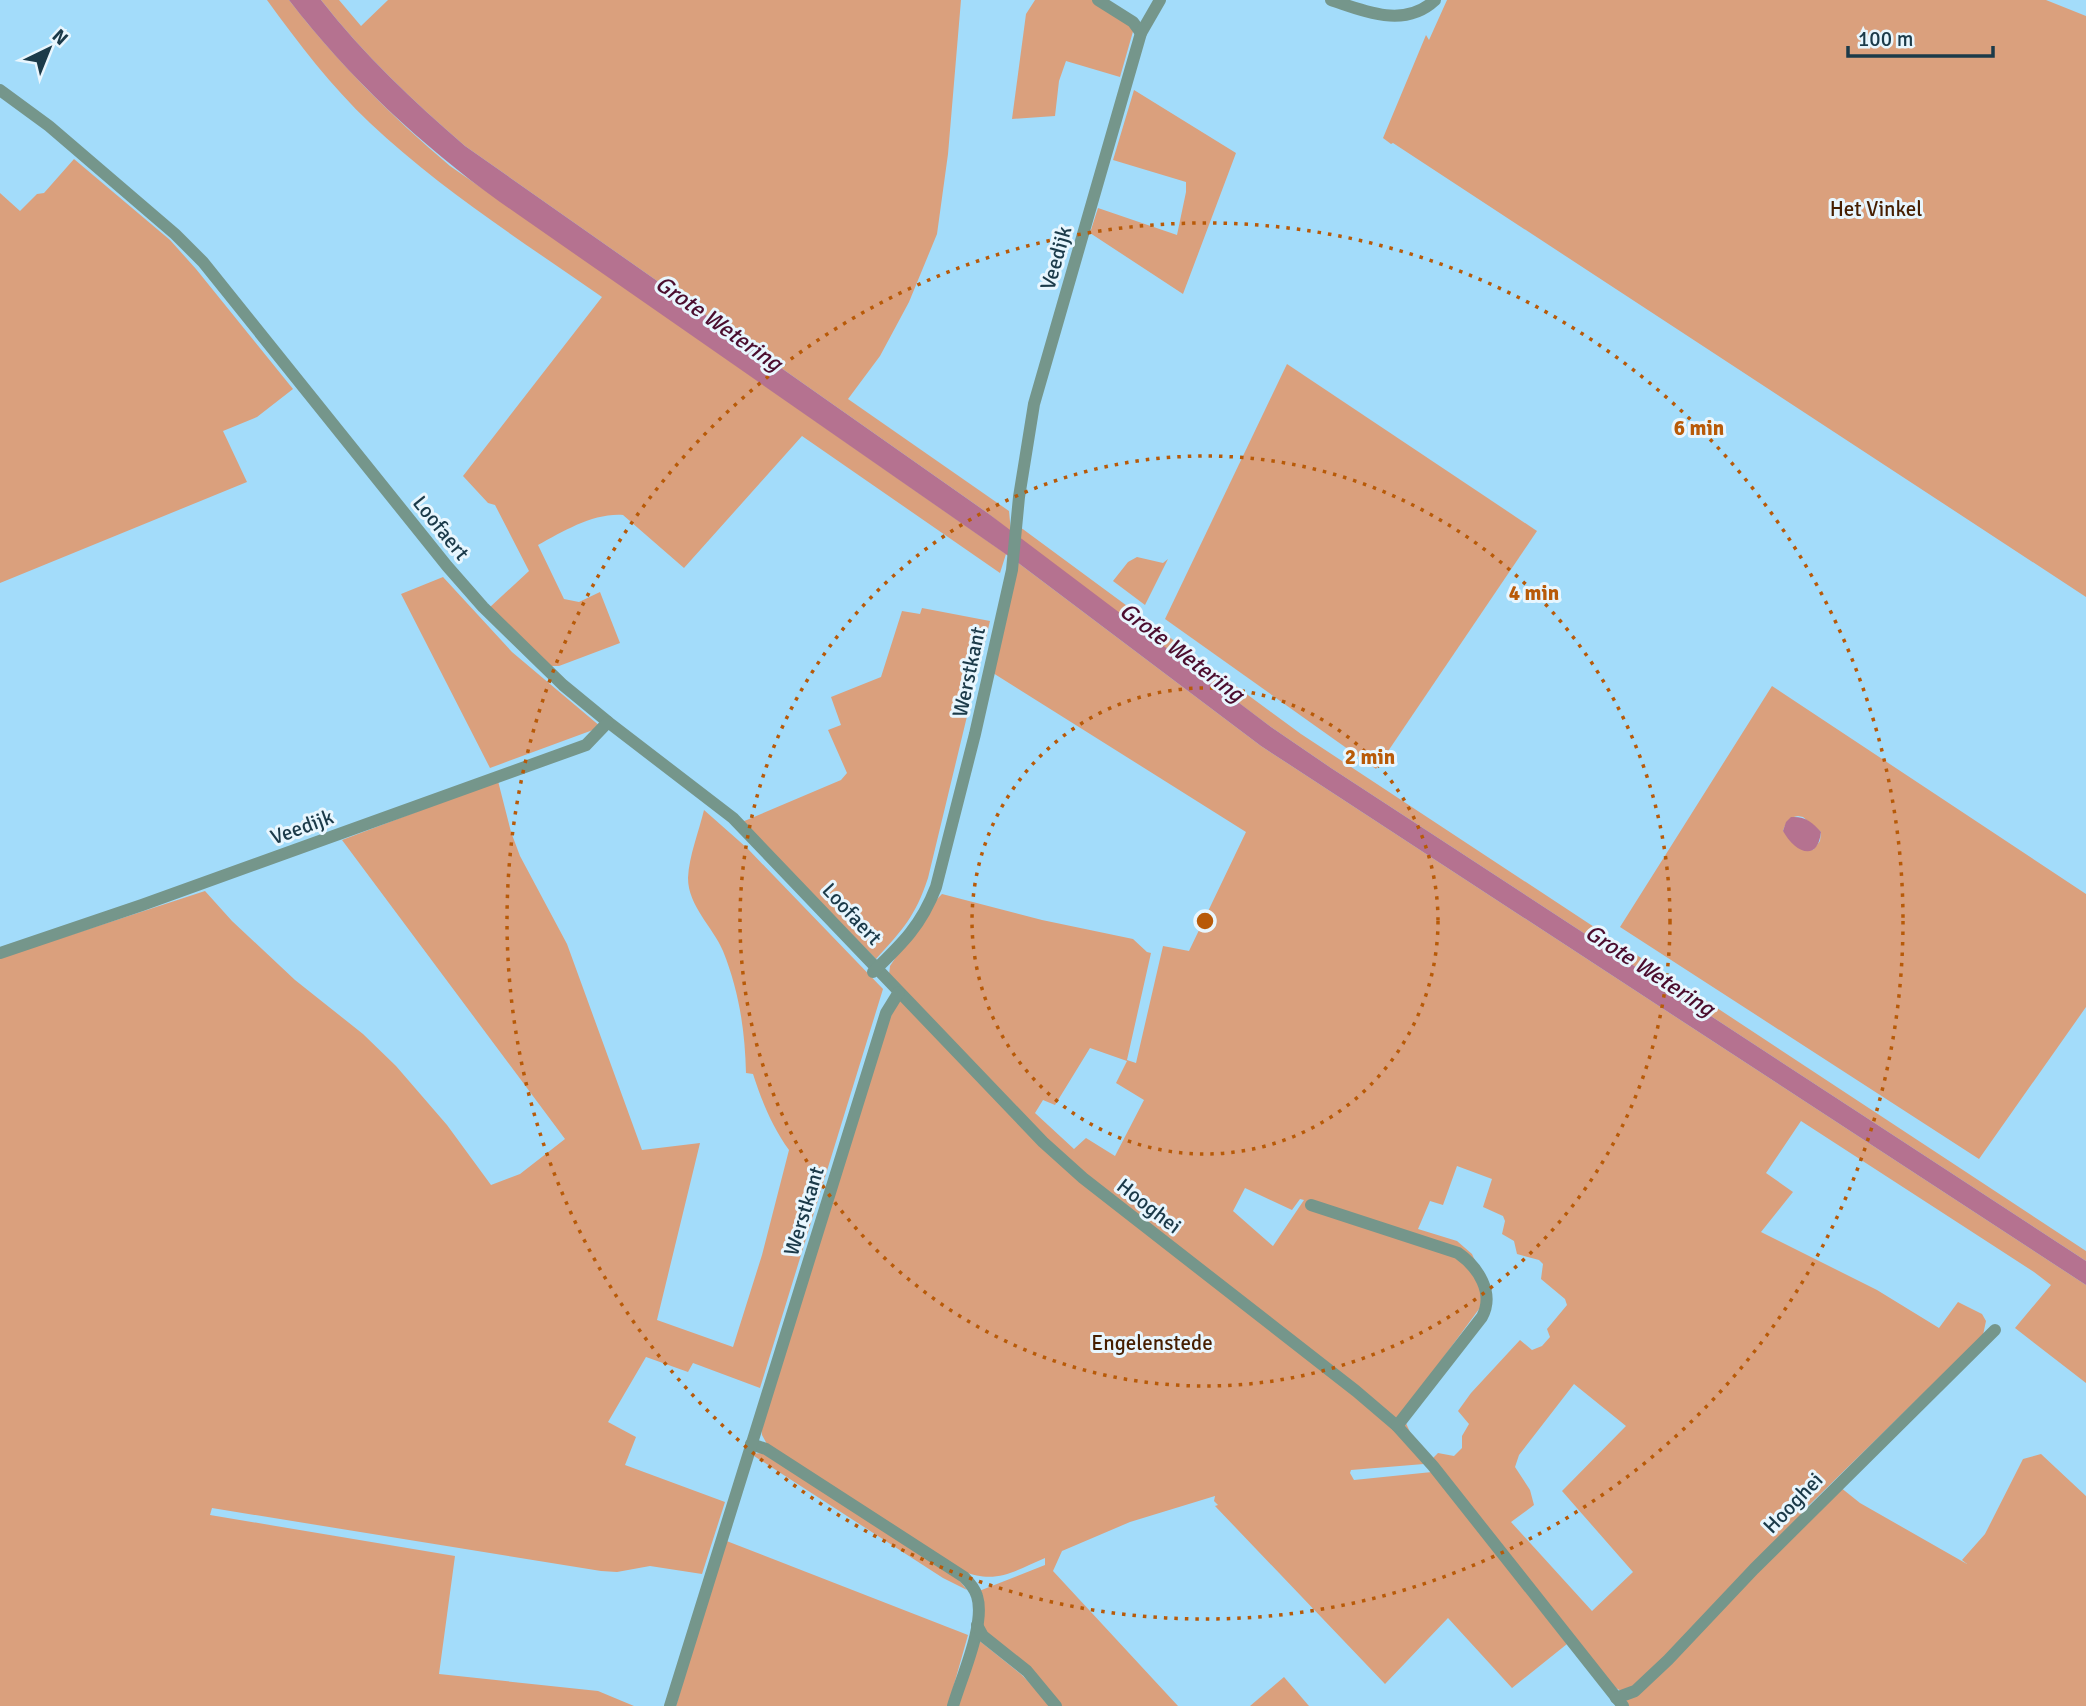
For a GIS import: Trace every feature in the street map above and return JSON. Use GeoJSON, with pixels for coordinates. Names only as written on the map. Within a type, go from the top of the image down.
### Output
{"type":"FeatureCollection","features":[{"type":"Feature","properties":{"kind":"street"},"geometry":{"type":"LineString","coordinates":[[1098,0],[1137,27]]}},
{"type":"Feature","properties":{"kind":"street","name":"Veedijk"},"geometry":{"type":"LineString","coordinates":[[1012,570],[1034,404],[1137,27],[1148,19],[1160,0]]}},
{"type":"Feature","properties":{"kind":"street"},"geometry":{"type":"LineString","coordinates":[[1331,0],[1388,16],[1403,16],[1418,11],[1435,0]]}},
{"type":"Feature","properties":{"kind":"street","name":"Loofaert"},"geometry":{"type":"LineString","coordinates":[[0,90],[49,126],[175,234],[203,262],[447,566],[483,607],[537,661],[608,722],[733,818],[874,971],[899,992]]}},
{"type":"Feature","properties":{"kind":"street","name":"Werstkant"},"geometry":{"type":"LineString","coordinates":[[874,971],[918,926],[936,887],[975,734],[1012,570]]}},
{"type":"Feature","properties":{"kind":"street","name":"Veedijk"},"geometry":{"type":"LineString","coordinates":[[0,953],[142,905],[586,744],[608,722]]}},
{"type":"Feature","properties":{"kind":"street","name":"Werstkant"},"geometry":{"type":"LineString","coordinates":[[670,1706],[887,1013],[899,992]]}},
{"type":"Feature","properties":{"kind":"street","name":"Hooghei"},"geometry":{"type":"LineString","coordinates":[[899,992],[1043,1142],[1083,1178],[1397,1426],[1474,1517],[1620,1702],[1668,1660],[1754,1569],[1995,1330]]}},
{"type":"Feature","properties":{"kind":"street"},"geometry":{"type":"LineString","coordinates":[[1311,1205],[1458,1253],[1472,1263],[1489,1297],[1482,1317],[1397,1426]]}},
{"type":"Feature","properties":{"kind":"street"},"geometry":{"type":"LineString","coordinates":[[751,1444],[766,1449],[964,1577],[977,1596],[977,1625],[953,1706]]}},
{"type":"Feature","properties":{"kind":"street"},"geometry":{"type":"LineString","coordinates":[[977,1625],[983,1636],[1027,1671],[1056,1706]]}},
{"type":"Feature","properties":{"kind":"green space"},"geometry":{"type":"Polygon","coordinates":[[[267,0],[289,0],[365,88],[450,166],[1006,554],[1000,573],[802,436],[684,568],[623,515],[590,520],[538,545],[564,599],[579,602],[600,592],[620,643],[559,666],[550,666],[489,608],[529,571],[495,505],[488,503],[463,476],[602,297],[483,214],[397,147],[356,109],[329,79],[267,0]]]}},
{"type":"Feature","properties":{"kind":"green space"},"geometry":{"type":"Polygon","coordinates":[[[321,0],[339,0],[361,26],[388,0],[961,0],[948,154],[937,234],[909,302],[880,356],[848,399],[1009,511],[1011,532],[465,146],[390,77],[354,40],[321,0]]]}},
{"type":"Feature","properties":{"kind":"green space"},"geometry":{"type":"Polygon","coordinates":[[[1035,0],[1093,0],[1134,28],[1120,77],[1066,61],[1059,81],[1055,116],[1012,119],[1026,14],[1035,0]]]}},
{"type":"Feature","properties":{"kind":"green space","name":"Het Vinkel"},"geometry":{"type":"Polygon","coordinates":[[[1447,0],[2046,0],[2086,16],[2086,597],[1383,138],[1426,35],[1429,40],[1447,0]]]}},
{"type":"Feature","properties":{"kind":"green space"},"geometry":{"type":"Polygon","coordinates":[[[1134,90],[1236,153],[1183,294],[1090,233],[1098,208],[1177,235],[1186,182],[1113,160],[1134,90]]]}},
{"type":"Feature","properties":{"kind":"green space"},"geometry":{"type":"Polygon","coordinates":[[[74,159],[170,240],[293,389],[257,417],[223,431],[247,482],[0,583],[0,193],[20,211],[37,194],[44,193],[74,159]]]}},
{"type":"Feature","properties":{"kind":"green space"},"geometry":{"type":"Polygon","coordinates":[[[1287,364],[1537,531],[1376,769],[1165,619],[1287,364]]]}},
{"type":"Feature","properties":{"kind":"green space"},"geometry":{"type":"Polygon","coordinates":[[[1020,527],[1301,734],[2086,1251],[2086,1261],[1271,727],[1020,539],[1020,527]]]}},
{"type":"Feature","properties":{"kind":"green space"},"geometry":{"type":"Polygon","coordinates":[[[1137,557],[1163,563],[1168,559],[1145,605],[1113,581],[1128,562],[1137,557]]]}},
{"type":"Feature","properties":{"kind":"green space","name":"Engelenstede"},"geometry":{"type":"Polygon","coordinates":[[[1017,562],[1261,746],[2086,1285],[2086,1383],[2015,1328],[2051,1285],[2034,1272],[1801,1121],[1766,1173],[1793,1192],[1761,1232],[1877,1290],[1939,1328],[1958,1302],[1982,1314],[1986,1321],[1983,1335],[1805,1509],[1823,1504],[1840,1487],[1860,1503],[1967,1564],[1962,1560],[1985,1534],[2023,1459],[2041,1454],[2086,1496],[2086,1706],[1628,1706],[1626,1700],[1630,1696],[1614,1687],[1433,1458],[1438,1453],[1454,1456],[1462,1448],[1462,1436],[1469,1424],[1458,1411],[1471,1393],[1520,1340],[1532,1350],[1542,1346],[1550,1337],[1547,1329],[1567,1305],[1565,1299],[1541,1279],[1543,1264],[1539,1260],[1517,1254],[1514,1241],[1502,1234],[1505,1221],[1503,1216],[1483,1207],[1492,1179],[1457,1166],[1443,1205],[1430,1201],[1418,1229],[1457,1241],[1472,1254],[1490,1294],[1402,1414],[1424,1464],[1351,1470],[1350,1473],[1354,1480],[1432,1472],[1567,1644],[1512,1688],[1448,1618],[1385,1684],[1215,1506],[1218,1505],[1214,1501],[1215,1496],[1130,1522],[1062,1551],[1053,1571],[1178,1706],[1059,1706],[984,1634],[979,1591],[1045,1565],[1045,1558],[1005,1575],[985,1577],[963,1571],[768,1446],[762,1435],[761,1425],[898,985],[889,975],[890,966],[931,905],[942,894],[1042,920],[1133,939],[1151,953],[1127,1060],[1136,1063],[1163,946],[1189,951],[1246,832],[993,673],[1017,562]],[[1090,1048],[1055,1105],[1043,1100],[1035,1113],[1074,1149],[1086,1138],[1115,1156],[1144,1100],[1116,1083],[1127,1061],[1090,1048]],[[1245,1188],[1233,1211],[1273,1246],[1304,1200],[1300,1199],[1292,1210],[1245,1188]],[[1574,1384],[1519,1455],[1515,1467],[1530,1490],[1534,1505],[1511,1522],[1592,1611],[1633,1572],[1562,1491],[1626,1426],[1574,1384]]]}},
{"type":"Feature","properties":{"kind":"green space"},"geometry":{"type":"Polygon","coordinates":[[[443,577],[512,652],[601,727],[490,768],[401,594],[443,577]]]}},
{"type":"Feature","properties":{"kind":"green space"},"geometry":{"type":"Polygon","coordinates":[[[922,608],[990,621],[928,878],[907,922],[876,959],[742,822],[841,780],[847,773],[828,730],[841,725],[831,697],[881,677],[902,611],[920,614],[922,608]]]}},
{"type":"Feature","properties":{"kind":"green space"},"geometry":{"type":"Polygon","coordinates":[[[1772,686],[2086,894],[2086,1007],[1979,1159],[1620,927],[1772,686]],[[1803,817],[1790,819],[1783,831],[1813,850],[1820,841],[1821,832],[1803,817]]]}},
{"type":"Feature","properties":{"kind":"green space"},"geometry":{"type":"Polygon","coordinates":[[[498,781],[520,856],[567,944],[642,1150],[700,1143],[657,1320],[733,1347],[762,1255],[789,1150],[768,1114],[753,1074],[746,1073],[743,1026],[733,981],[719,942],[696,907],[689,888],[690,861],[704,810],[747,848],[883,989],[760,1388],[693,1363],[688,1372],[646,1357],[608,1422],[636,1437],[625,1465],[725,1502],[702,1574],[650,1566],[617,1572],[601,1571],[212,1508],[210,1515],[455,1556],[439,1674],[598,1691],[634,1706],[0,1706],[0,958],[205,891],[232,921],[295,980],[363,1034],[396,1066],[447,1125],[491,1185],[520,1174],[565,1139],[342,840],[498,781]]]}},
{"type":"Feature","properties":{"kind":"green space"},"geometry":{"type":"Polygon","coordinates":[[[762,1453],[954,1574],[967,1590],[943,1578],[751,1454],[762,1453]]]}},
{"type":"Feature","properties":{"kind":"green space"},"geometry":{"type":"Polygon","coordinates":[[[724,1540],[968,1635],[948,1706],[676,1706],[724,1540]]]}},
{"type":"Feature","properties":{"kind":"green space"},"geometry":{"type":"Polygon","coordinates":[[[976,1638],[1022,1675],[1051,1706],[957,1706],[976,1638]]]}},
{"type":"Feature","properties":{"kind":"green space"},"geometry":{"type":"Polygon","coordinates":[[[1284,1677],[1309,1706],[1250,1706],[1284,1677]]]}},
{"type":"Feature","properties":{"kind":"shaded area"},"geometry":{"type":"Polygon","coordinates":[[[289,0],[321,0],[354,40],[390,77],[465,146],[989,514],[1271,727],[2086,1261],[2086,1285],[1261,746],[1017,562],[500,202],[442,157],[387,109],[336,57],[289,0]]]}},
{"type":"Feature","properties":{"kind":"shaded area"},"geometry":{"type":"Polygon","coordinates":[[[1791,817],[1808,820],[1821,832],[1815,848],[1810,851],[1799,849],[1788,838],[1783,831],[1791,817]]]}},
{"type":"Feature","properties":{"kind":"water label","name":"Grote Wetering"},"geometry":{"type":"Point","coordinates":[719,323]}},
{"type":"Feature","properties":{"kind":"water label","name":"Grote Wetering"},"geometry":{"type":"Point","coordinates":[1182,652]}},
{"type":"Feature","properties":{"kind":"water label","name":"Grote Wetering"},"geometry":{"type":"Point","coordinates":[1650,970]}}]}
